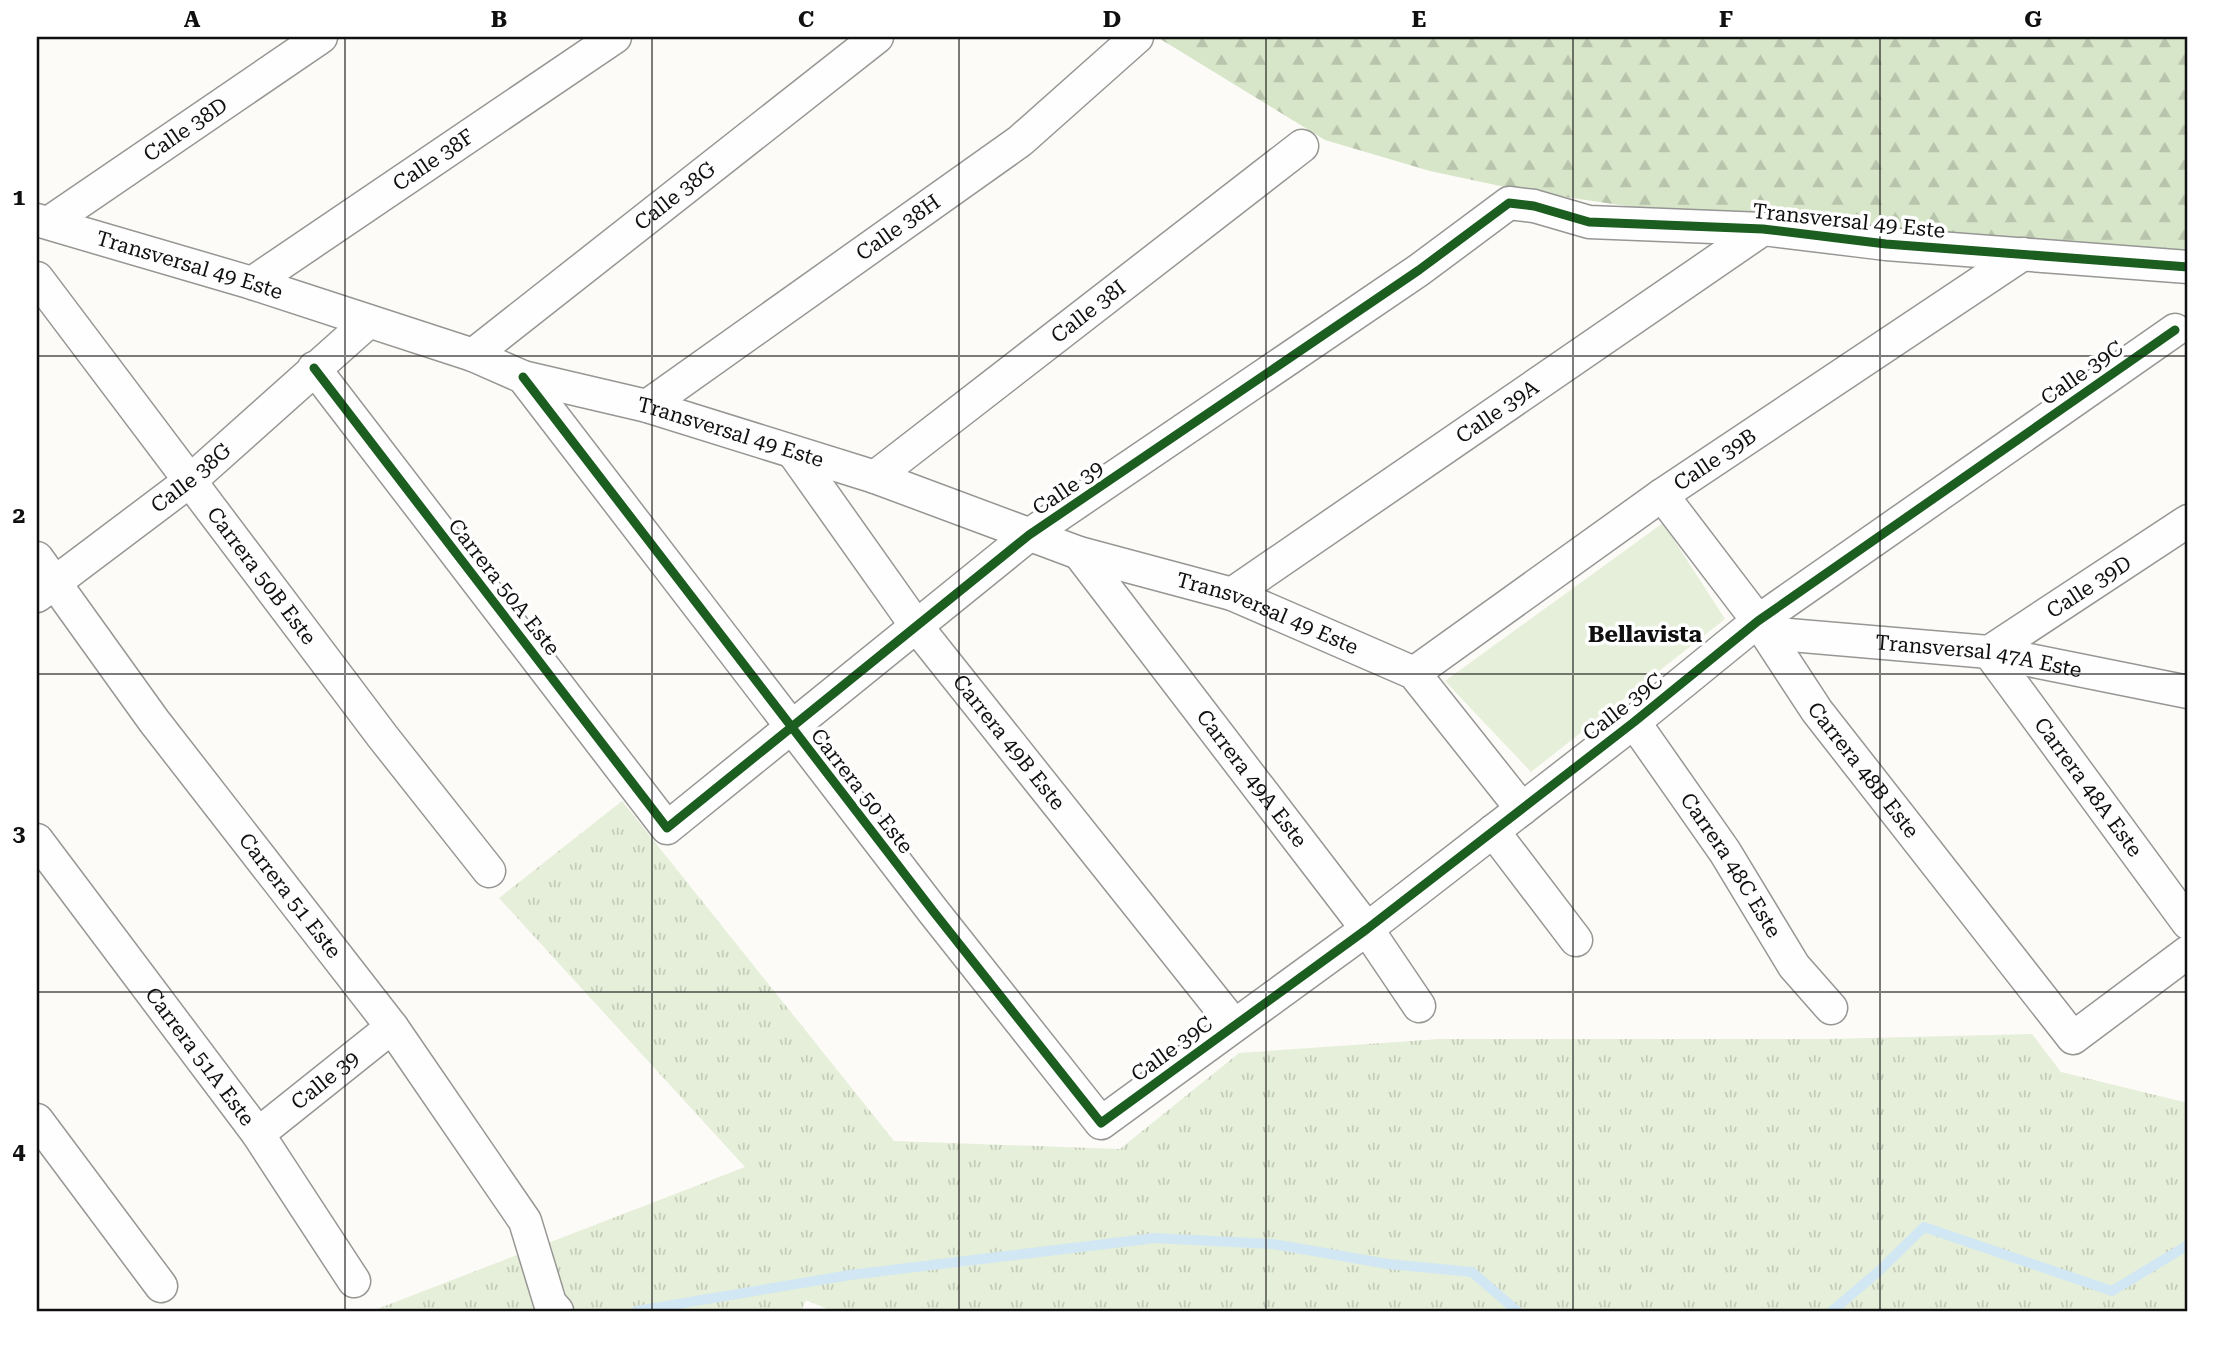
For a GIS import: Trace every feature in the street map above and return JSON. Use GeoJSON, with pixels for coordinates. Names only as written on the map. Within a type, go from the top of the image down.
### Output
{"type":"FeatureCollection","features":[{"type":"Feature","properties":{"kind":"street","name":"Calle 38D"},"geometry":{"type":"LineString","coordinates":[[43,221],[321,37]]}},
{"type":"Feature","properties":{"kind":"street","name":"Calle 38F"},"geometry":{"type":"LineString","coordinates":[[252,284],[615,37]]}},
{"type":"Feature","properties":{"kind":"street","name":"Calle 38G"},"geometry":{"type":"LineString","coordinates":[[473,355],[877,37]]}},
{"type":"Feature","properties":{"kind":"street","name":"Calle 38H"},"geometry":{"type":"LineString","coordinates":[[648,406],[1020,141],[1137,37]]}},
{"type":"Feature","properties":{"kind":"street","name":"Calle 38I"},"geometry":{"type":"LineString","coordinates":[[875,477],[1302,146]]}},
{"type":"Feature","properties":{"kind":"street","name":"Transversal 49 Este"},"geometry":{"type":"LineString","coordinates":[[1509,203],[1534,205],[1589,222],[1763,229],[1886,244],[2188,267]]}},
{"type":"Feature","properties":{"kind":"street","name":"Calle 39"},"geometry":{"type":"LineString","coordinates":[[667,828],[1029,535],[1419,270],[1509,203]]}},
{"type":"Feature","properties":{"kind":"street","name":"Transversal 49 Este"},"geometry":{"type":"LineString","coordinates":[[43,221],[473,355],[523,377],[648,406],[875,477],[1079,553],[1232,594],[1414,673]]}},
{"type":"Feature","properties":{"kind":"street","name":"Calle 39A"},"geometry":{"type":"LineString","coordinates":[[1232,594],[1763,229]]}},
{"type":"Feature","properties":{"kind":"street","name":"Calle 39B"},"geometry":{"type":"LineString","coordinates":[[1414,673],[1661,495],[2023,254]]}},
{"type":"Feature","properties":{"kind":"street","name":"Carrera 50B Este"},"geometry":{"type":"LineString","coordinates":[[37,278],[383,737],[489,871]]}},
{"type":"Feature","properties":{"kind":"street","name":"Calle 38G"},"geometry":{"type":"LineString","coordinates":[[46,590],[191,480],[368,322]]}},
{"type":"Feature","properties":{"kind":"street","name":"Calle 39C"},"geometry":{"type":"LineString","coordinates":[[1101,1123],[1367,929],[1634,722],[1762,627],[2175,330]]}},
{"type":"Feature","properties":{"kind":"street","name":"Carrera 50A Este"},"geometry":{"type":"LineString","coordinates":[[314,368],[667,828]]}},
{"type":"Feature","properties":{"kind":"street","name":"Carrera 50 Este"},"geometry":{"type":"LineString","coordinates":[[523,377],[790,727],[1101,1123]]}},
{"type":"Feature","properties":{"kind":"street","name":"Carrera 49B Este"},"geometry":{"type":"LineString","coordinates":[[793,452],[917,627],[1234,1025]]}},
{"type":"Feature","properties":{"kind":"street","name":"Carrera 48B Este"},"geometry":{"type":"LineString","coordinates":[[1661,495],[1762,627],[1817,711],[2073,1038],[2188,952]]}},
{"type":"Feature","properties":{"kind":"street","name":"Calle 39D"},"geometry":{"type":"LineString","coordinates":[[1989,652],[2188,521]]}},
{"type":"Feature","properties":{"kind":"street","name":"Carrera 49A Este"},"geometry":{"type":"LineString","coordinates":[[1079,553],[1367,929],[1419,1006]]}},
{"type":"Feature","properties":{"kind":"street","name":"Carrera 51 Este"},"geometry":{"type":"LineString","coordinates":[[37,558],[46,590],[153,721],[392,1027],[525,1221],[538,1269],[553,1307]]}},
{"type":"Feature","properties":{"kind":"street","name":"Transversal 47A Este"},"geometry":{"type":"LineString","coordinates":[[1762,627],[1989,652],[2188,692]]}},
{"type":"Feature","properties":{"kind":"street","name":"Carrera 48A Este"},"geometry":{"type":"LineString","coordinates":[[1989,652],[2188,923]]}},
{"type":"Feature","properties":{"kind":"street"},"geometry":{"type":"LineString","coordinates":[[1414,673],[1522,809]]}},
{"type":"Feature","properties":{"kind":"street","name":"Carrera 48C Este"},"geometry":{"type":"LineString","coordinates":[[1634,722],[1725,852],[1794,965],[1831,1008]]}},
{"type":"Feature","properties":{"kind":"street"},"geometry":{"type":"LineString","coordinates":[[1493,831],[1576,940]]}},
{"type":"Feature","properties":{"kind":"street","name":"Carrera 51A Este"},"geometry":{"type":"LineString","coordinates":[[37,840],[258,1134],[354,1281]]}},
{"type":"Feature","properties":{"kind":"street","name":"Calle 39"},"geometry":{"type":"LineString","coordinates":[[258,1134],[392,1027]]}},
{"type":"Feature","properties":{"kind":"street"},"geometry":{"type":"LineString","coordinates":[[37,1120],[161,1286]]}},
{"type":"Feature","properties":{"kind":"green space"},"geometry":{"type":"Polygon","coordinates":[[[1157,37],[2188,37],[2188,258],[1764,226],[1524,191],[1430,171],[1325,140],[1157,37]]]}},
{"type":"Feature","properties":{"kind":"green space"},"geometry":{"type":"Polygon","coordinates":[[[1663,523],[1725,619],[1531,772],[1445,681],[1663,523]]]}},
{"type":"Feature","properties":{"kind":"green space"},"geometry":{"type":"Polygon","coordinates":[[[622,801],[894,1141],[1120,1149],[1239,1053],[1440,1039],[1828,1039],[2032,1034],[2061,1072],[2188,1103],[2188,1311],[832,1311],[806,1300],[801,1311],[372,1311],[745,1167],[499,898],[622,801]]]}},
{"type":"Feature","properties":{"kind":"waterway"},"geometry":{"type":"LineString","coordinates":[[1832,1311],[1878,1272],[1924,1227],[2112,1291],[2188,1245]]}},
{"type":"Feature","properties":{"kind":"waterway"},"geometry":{"type":"LineString","coordinates":[[636,1311],[850,1275],[1155,1238],[1273,1244],[1388,1264],[1472,1272],[1517,1311]]}},
{"type":"Feature","properties":{"kind":"cycle path"},"geometry":{"type":"LineString","coordinates":[[314,368],[667,828],[1029,535],[1419,270],[1509,203],[1534,206],[1589,222],[1763,229],[1886,244],[2188,267]]}},
{"type":"Feature","properties":{"kind":"cycle path"},"geometry":{"type":"LineString","coordinates":[[523,377],[933,911],[1101,1123],[1367,929],[1634,722],[1758,621],[2175,330]]}},
{"type":"Feature","properties":{"kind":"district","name":"Bellavista"},"geometry":{"type":"Point","coordinates":[1645,634]}}]}
